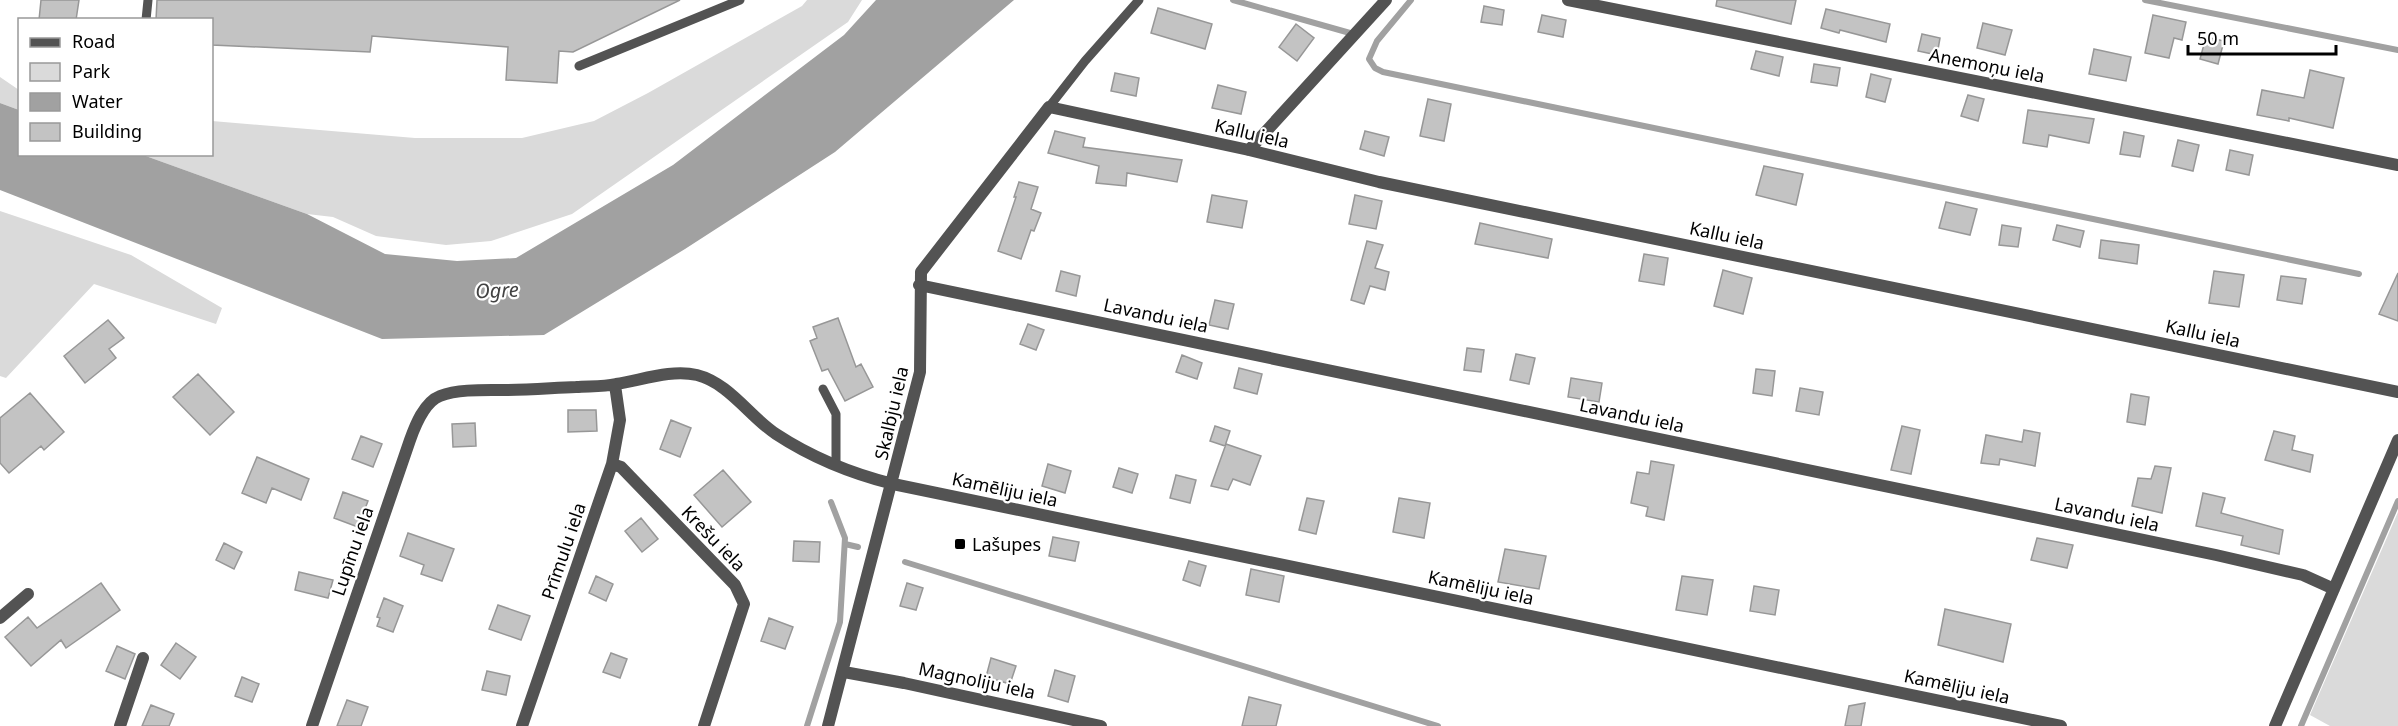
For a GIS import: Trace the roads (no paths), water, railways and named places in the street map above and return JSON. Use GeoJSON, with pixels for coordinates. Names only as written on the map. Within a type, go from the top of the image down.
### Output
{"type":"FeatureCollection","features":[{"type":"Feature","properties":{"kind":"street"},"geometry":{"type":"LineString","coordinates":[[1249,150],[1386,0]]}},
{"type":"Feature","properties":{"kind":"street","name":"Anemoņu iela"},"geometry":{"type":"LineString","coordinates":[[1568,0],[2398,165]]}},
{"type":"Feature","properties":{"kind":"street","name":"Kallu iela"},"geometry":{"type":"LineString","coordinates":[[1049,107],[1249,150],[1378,182],[2398,393]]}},
{"type":"Feature","properties":{"kind":"street","name":"Skalbju iela"},"geometry":{"type":"LineString","coordinates":[[828,726],[921,372],[919,285],[921,272],[1049,107]]}},
{"type":"Feature","properties":{"kind":"street","name":"Lavandu iela"},"geometry":{"type":"LineString","coordinates":[[919,285],[2216,555],[2303,575],[2334,589]]}},
{"type":"Feature","properties":{"kind":"street","name":"Kamēliju iela"},"geometry":{"type":"LineString","coordinates":[[439,396],[482,390],[615,385],[651,376],[696,375],[726,390],[776,435],[864,477],[2061,726]]}},
{"type":"Feature","properties":{"kind":"street","name":"Prīmulu iela"},"geometry":{"type":"LineString","coordinates":[[522,726],[612,464],[621,420],[615,385]]}},
{"type":"Feature","properties":{"kind":"street","name":"Lupīnu iela"},"geometry":{"type":"LineString","coordinates":[[312,726],[410,440],[426,408],[439,396]]}},
{"type":"Feature","properties":{"kind":"street"},"geometry":{"type":"LineString","coordinates":[[2275,726],[2398,440]]}},
{"type":"Feature","properties":{"kind":"street","name":"Krešu iela"},"geometry":{"type":"LineString","coordinates":[[612,464],[621,467],[735,585],[744,604],[704,726]]}},
{"type":"Feature","properties":{"kind":"street"},"geometry":{"type":"LineString","coordinates":[[0,618],[28,594]]}},
{"type":"Feature","properties":{"kind":"street"},"geometry":{"type":"LineString","coordinates":[[120,726],[143,658]]}},
{"type":"Feature","properties":{"kind":"street","name":"Magnoliju iela"},"geometry":{"type":"LineString","coordinates":[[844,672],[1100,726]]}},
{"type":"Feature","properties":{"kind":"lane"},"geometry":{"type":"LineString","coordinates":[[146,18],[148,0]]}},
{"type":"Feature","properties":{"kind":"lane"},"geometry":{"type":"LineString","coordinates":[[579,66],[740,0]]}},
{"type":"Feature","properties":{"kind":"lane"},"geometry":{"type":"LineString","coordinates":[[1049,107],[1085,61],[1139,0]]}},
{"type":"Feature","properties":{"kind":"lane"},"geometry":{"type":"LineString","coordinates":[[823,389],[836,414],[836,464]]}},
{"type":"Feature","properties":{"kind":"water","name":"Ogre"},"geometry":{"type":"Polygon","coordinates":[[[876,0],[1014,0],[835,152],[685,249],[544,335],[382,339],[0,190],[0,103],[18,110],[18,156],[146,156],[307,214],[385,254],[457,261],[516,258],[673,165],[844,35],[876,0]]]}},
{"type":"Feature","properties":{"kind":"waterway"},"geometry":{"type":"LineString","coordinates":[[1233,0],[1350,33]]}},
{"type":"Feature","properties":{"kind":"waterway"},"geometry":{"type":"LineString","coordinates":[[1411,0],[1377,41],[1369,59],[1375,68],[1383,72],[2359,274]]}},
{"type":"Feature","properties":{"kind":"waterway"},"geometry":{"type":"LineString","coordinates":[[2145,0],[2398,50]]}},
{"type":"Feature","properties":{"kind":"waterway"},"geometry":{"type":"LineString","coordinates":[[2301,726],[2398,501]]}},
{"type":"Feature","properties":{"kind":"waterway"},"geometry":{"type":"LineString","coordinates":[[807,726],[840,622],[845,538],[831,502]]}},
{"type":"Feature","properties":{"kind":"waterway"},"geometry":{"type":"LineString","coordinates":[[845,544],[858,547]]}},
{"type":"Feature","properties":{"kind":"waterway"},"geometry":{"type":"LineString","coordinates":[[905,562],[1438,726]]}},
{"type":"Feature","properties":{"kind":"place","name":"Lašupes"},"geometry":{"type":"Point","coordinates":[960,544]}}]}
